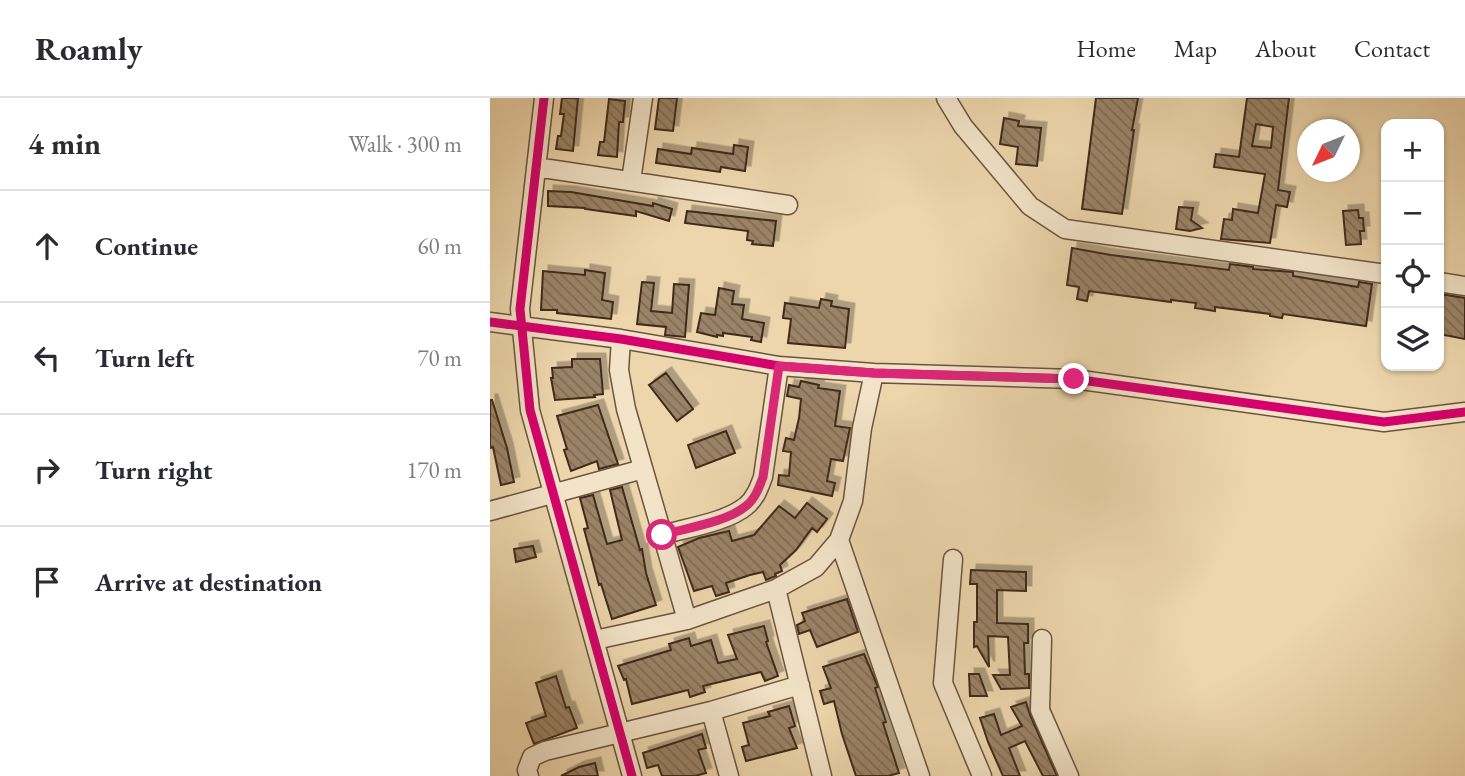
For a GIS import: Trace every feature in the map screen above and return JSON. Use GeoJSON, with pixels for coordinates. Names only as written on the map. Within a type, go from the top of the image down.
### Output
{"type":"FeatureCollection","features":[{"type":"Feature","properties":{"kind":"street"},"geometry":{"type":"LineString","coordinates":[[544,98],[520,309],[530,410],[632,776]]}},
{"type":"Feature","properties":{"kind":"street"},"geometry":{"type":"LineString","coordinates":[[631,181],[643,98]]}},
{"type":"Feature","properties":{"kind":"street"},"geometry":{"type":"LineString","coordinates":[[946,98],[963,126],[1030,206],[1065,229],[1381,273]]}},
{"type":"Feature","properties":{"kind":"street"},"geometry":{"type":"LineString","coordinates":[[536,167],[788,205]]}},
{"type":"Feature","properties":{"kind":"street"},"geometry":{"type":"LineString","coordinates":[[1444,283],[1465,286]]}},
{"type":"Feature","properties":{"kind":"street"},"geometry":{"type":"LineString","coordinates":[[490,322],[621,339],[779,366],[874,373],[1074,379],[1384,422],[1465,412]]}},
{"type":"Feature","properties":{"kind":"street"},"geometry":{"type":"LineString","coordinates":[[621,339],[619,370],[626,409],[687,620]]}},
{"type":"Feature","properties":{"kind":"street"},"geometry":{"type":"LineString","coordinates":[[662,535],[733,514],[748,505],[757,492],[763,477],[779,366]]}},
{"type":"Feature","properties":{"kind":"street"},"geometry":{"type":"LineString","coordinates":[[595,640],[687,620],[776,589],[816,567],[839,540],[853,502],[862,428],[874,373]]}},
{"type":"Feature","properties":{"kind":"street"},"geometry":{"type":"LineString","coordinates":[[490,511],[643,469]]}},
{"type":"Feature","properties":{"kind":"street"},"geometry":{"type":"LineString","coordinates":[[839,540],[920,776]]}},
{"type":"Feature","properties":{"kind":"street"},"geometry":{"type":"LineString","coordinates":[[953,559],[943,683],[982,776]]}},
{"type":"Feature","properties":{"kind":"street"},"geometry":{"type":"LineString","coordinates":[[776,589],[822,776]]}},
{"type":"Feature","properties":{"kind":"street"},"geometry":{"type":"LineString","coordinates":[[1042,639],[1040,710],[1069,776]]}},
{"type":"Feature","properties":{"kind":"street"},"geometry":{"type":"LineString","coordinates":[[529,776],[527,770],[532,757],[545,751],[620,734],[800,684]]}},
{"type":"Feature","properties":{"kind":"street"},"geometry":{"type":"LineString","coordinates":[[711,710],[729,776]]}},
{"type":"Feature","properties":{"kind":"building"},"geometry":{"type":"Polygon","coordinates":[[[562,98],[578,98],[573,151],[556,149],[564,114],[560,114],[562,98]]]}},
{"type":"Feature","properties":{"kind":"building"},"geometry":{"type":"Polygon","coordinates":[[[659,98],[677,98],[673,131],[655,129],[659,98]]]}},
{"type":"Feature","properties":{"kind":"building"},"geometry":{"type":"Polygon","coordinates":[[[1096,98],[1138,98],[1122,214],[1082,209],[1096,98]]]}},
{"type":"Feature","properties":{"kind":"building"},"geometry":{"type":"Polygon","coordinates":[[[1247,98],[1289,98],[1278,190],[1290,192],[1287,207],[1276,205],[1270,243],[1221,239],[1224,219],[1232,220],[1233,209],[1258,213],[1265,174],[1214,167],[1216,154],[1239,157],[1247,98]],[[1256,124],[1252,146],[1271,148],[1273,127],[1256,124]]]}},
{"type":"Feature","properties":{"kind":"building"},"geometry":{"type":"Polygon","coordinates":[[[609,99],[625,101],[623,122],[619,122],[617,157],[598,155],[600,142],[604,142],[609,99]]]}},
{"type":"Feature","properties":{"kind":"building"},"geometry":{"type":"Polygon","coordinates":[[[1004,118],[1019,121],[1018,126],[1041,128],[1037,166],[1016,164],[1018,147],[1000,144],[1004,118]]]}},
{"type":"Feature","properties":{"kind":"building"},"geometry":{"type":"Polygon","coordinates":[[[734,145],[748,147],[745,171],[721,167],[720,172],[656,163],[658,149],[691,154],[692,148],[733,154],[734,145]]]}},
{"type":"Feature","properties":{"kind":"building"},"geometry":{"type":"Polygon","coordinates":[[[548,191],[571,192],[653,206],[653,203],[672,209],[669,221],[636,211],[636,216],[585,208],[548,206],[548,191]]]}},
{"type":"Feature","properties":{"kind":"building"},"geometry":{"type":"Polygon","coordinates":[[[1179,207],[1193,208],[1191,220],[1202,228],[1190,231],[1176,229],[1179,207]]]}},
{"type":"Feature","properties":{"kind":"building"},"geometry":{"type":"Polygon","coordinates":[[[1358,210],[1359,218],[1363,218],[1361,244],[1346,245],[1343,211],[1358,210]]]}},
{"type":"Feature","properties":{"kind":"building"},"geometry":{"type":"Polygon","coordinates":[[[687,211],[776,221],[773,246],[752,244],[753,241],[747,240],[748,231],[685,223],[687,211]]]}},
{"type":"Feature","properties":{"kind":"building"},"geometry":{"type":"Polygon","coordinates":[[[1072,248],[1229,270],[1230,264],[1293,272],[1293,276],[1358,287],[1359,282],[1372,284],[1366,326],[1283,314],[1282,318],[1215,307],[1215,311],[1195,308],[1196,303],[1089,291],[1087,301],[1077,299],[1079,287],[1067,285],[1072,248]]]}},
{"type":"Feature","properties":{"kind":"building"},"geometry":{"type":"Polygon","coordinates":[[[585,270],[605,273],[602,300],[613,302],[611,319],[541,310],[543,271],[585,275],[585,270]]]}},
{"type":"Feature","properties":{"kind":"building"},"geometry":{"type":"Polygon","coordinates":[[[642,282],[654,283],[651,311],[672,313],[674,284],[689,285],[685,337],[665,335],[666,327],[637,324],[642,282]]]}},
{"type":"Feature","properties":{"kind":"building"},"geometry":{"type":"Polygon","coordinates":[[[719,288],[734,291],[732,304],[744,305],[742,319],[764,323],[761,342],[751,340],[752,337],[723,333],[723,336],[717,337],[697,332],[701,313],[715,315],[719,288]]]}},
{"type":"Feature","properties":{"kind":"building"},"geometry":{"type":"Polygon","coordinates":[[[1444,295],[1465,298],[1465,339],[1444,335],[1444,295]]]}},
{"type":"Feature","properties":{"kind":"building"},"geometry":{"type":"Polygon","coordinates":[[[821,299],[832,301],[831,306],[849,309],[845,348],[788,343],[791,319],[783,318],[785,303],[819,308],[821,299]]]}},
{"type":"Feature","properties":{"kind":"building"},"geometry":{"type":"Polygon","coordinates":[[[572,359],[600,359],[603,394],[555,400],[552,368],[572,367],[572,359]]]}},
{"type":"Feature","properties":{"kind":"building"},"geometry":{"type":"Polygon","coordinates":[[[666,373],[693,409],[677,421],[649,385],[666,373]]]}},
{"type":"Feature","properties":{"kind":"building"},"geometry":{"type":"Polygon","coordinates":[[[801,381],[819,385],[818,388],[840,391],[835,426],[850,428],[843,461],[831,459],[827,481],[835,483],[832,496],[778,485],[779,475],[789,476],[791,452],[783,451],[786,438],[794,440],[799,418],[801,399],[787,396],[789,385],[799,387],[801,381]]]}},
{"type":"Feature","properties":{"kind":"building"},"geometry":{"type":"Polygon","coordinates":[[[490,400],[507,448],[514,482],[501,485],[493,447],[490,448],[490,400]]]}},
{"type":"Feature","properties":{"kind":"building"},"geometry":{"type":"Polygon","coordinates":[[[598,405],[618,464],[599,469],[597,461],[571,471],[557,416],[598,405]]]}},
{"type":"Feature","properties":{"kind":"building"},"geometry":{"type":"Polygon","coordinates":[[[726,431],[735,453],[696,468],[688,445],[726,431]]]}},
{"type":"Feature","properties":{"kind":"building"},"geometry":{"type":"Polygon","coordinates":[[[622,487],[656,605],[612,619],[601,584],[599,585],[584,529],[588,528],[580,498],[593,495],[607,544],[622,540],[610,490],[622,487]]]}},
{"type":"Feature","properties":{"kind":"building"},"geometry":{"type":"Polygon","coordinates":[[[807,503],[827,519],[817,532],[812,528],[796,550],[780,565],[782,571],[775,574],[776,576],[766,580],[763,572],[726,583],[729,592],[716,596],[712,586],[694,591],[678,547],[699,538],[729,531],[732,541],[754,535],[779,506],[795,518],[807,503]]]}},
{"type":"Feature","properties":{"kind":"building"},"geometry":{"type":"Polygon","coordinates":[[[533,546],[536,557],[516,562],[514,549],[533,546]]]}},
{"type":"Feature","properties":{"kind":"building"},"geometry":{"type":"Polygon","coordinates":[[[971,570],[1026,572],[1026,591],[997,590],[997,623],[1028,624],[1028,643],[1024,643],[1025,674],[1029,674],[1029,688],[1001,689],[993,675],[1010,675],[1008,637],[988,636],[989,667],[977,646],[974,647],[977,584],[970,584],[971,570]]]}},
{"type":"Feature","properties":{"kind":"building"},"geometry":{"type":"Polygon","coordinates":[[[847,599],[858,632],[817,647],[810,630],[799,634],[797,625],[805,621],[802,613],[847,599]]]}},
{"type":"Feature","properties":{"kind":"building"},"geometry":{"type":"Polygon","coordinates":[[[764,626],[768,641],[766,642],[778,676],[765,681],[761,672],[703,686],[705,692],[690,697],[688,690],[632,704],[626,679],[624,680],[618,666],[671,650],[669,644],[689,638],[691,646],[711,640],[718,663],[737,659],[728,635],[764,626]]]}},
{"type":"Feature","properties":{"kind":"building"},"geometry":{"type":"Polygon","coordinates":[[[864,654],[878,687],[875,688],[886,722],[883,723],[899,773],[888,776],[856,776],[834,701],[824,704],[820,691],[831,688],[823,667],[864,654]]]}},
{"type":"Feature","properties":{"kind":"building"},"geometry":{"type":"Polygon","coordinates":[[[969,674],[979,674],[987,696],[970,696],[969,674]]]}},
{"type":"Feature","properties":{"kind":"building"},"geometry":{"type":"Polygon","coordinates":[[[556,676],[566,708],[569,707],[577,728],[534,744],[526,723],[546,716],[536,683],[556,676]]]}},
{"type":"Feature","properties":{"kind":"building"},"geometry":{"type":"Polygon","coordinates":[[[1026,702],[1057,776],[1043,776],[1025,741],[1009,748],[1020,776],[1003,776],[988,742],[980,718],[994,714],[1001,735],[1022,726],[1011,707],[1026,702]]]}},
{"type":"Feature","properties":{"kind":"building"},"geometry":{"type":"Polygon","coordinates":[[[789,706],[795,726],[789,728],[797,748],[746,761],[742,747],[749,745],[743,723],[770,716],[768,712],[789,706]]]}},
{"type":"Feature","properties":{"kind":"building"},"geometry":{"type":"Polygon","coordinates":[[[702,734],[706,748],[698,750],[706,773],[695,776],[662,776],[658,765],[647,768],[643,753],[702,734]]]}},
{"type":"Feature","properties":{"kind":"building"},"geometry":{"type":"Polygon","coordinates":[[[595,763],[598,776],[561,776],[579,767],[595,763]]]}},
{"type":"Feature","properties":{"kind":"cycle path"},"geometry":{"type":"LineString","coordinates":[[544,98],[520,309],[530,410],[632,776]]}},
{"type":"Feature","properties":{"kind":"cycle path"},"geometry":{"type":"LineString","coordinates":[[490,322],[621,339],[779,366],[874,373],[1074,379],[1384,422],[1465,412]]}},
{"type":"Feature","properties":{"kind":"route"},"geometry":{"type":"LineString","coordinates":[[662,535],[733,514],[748,505],[763,477],[779,366],[874,373],[1074,379]]}}]}
